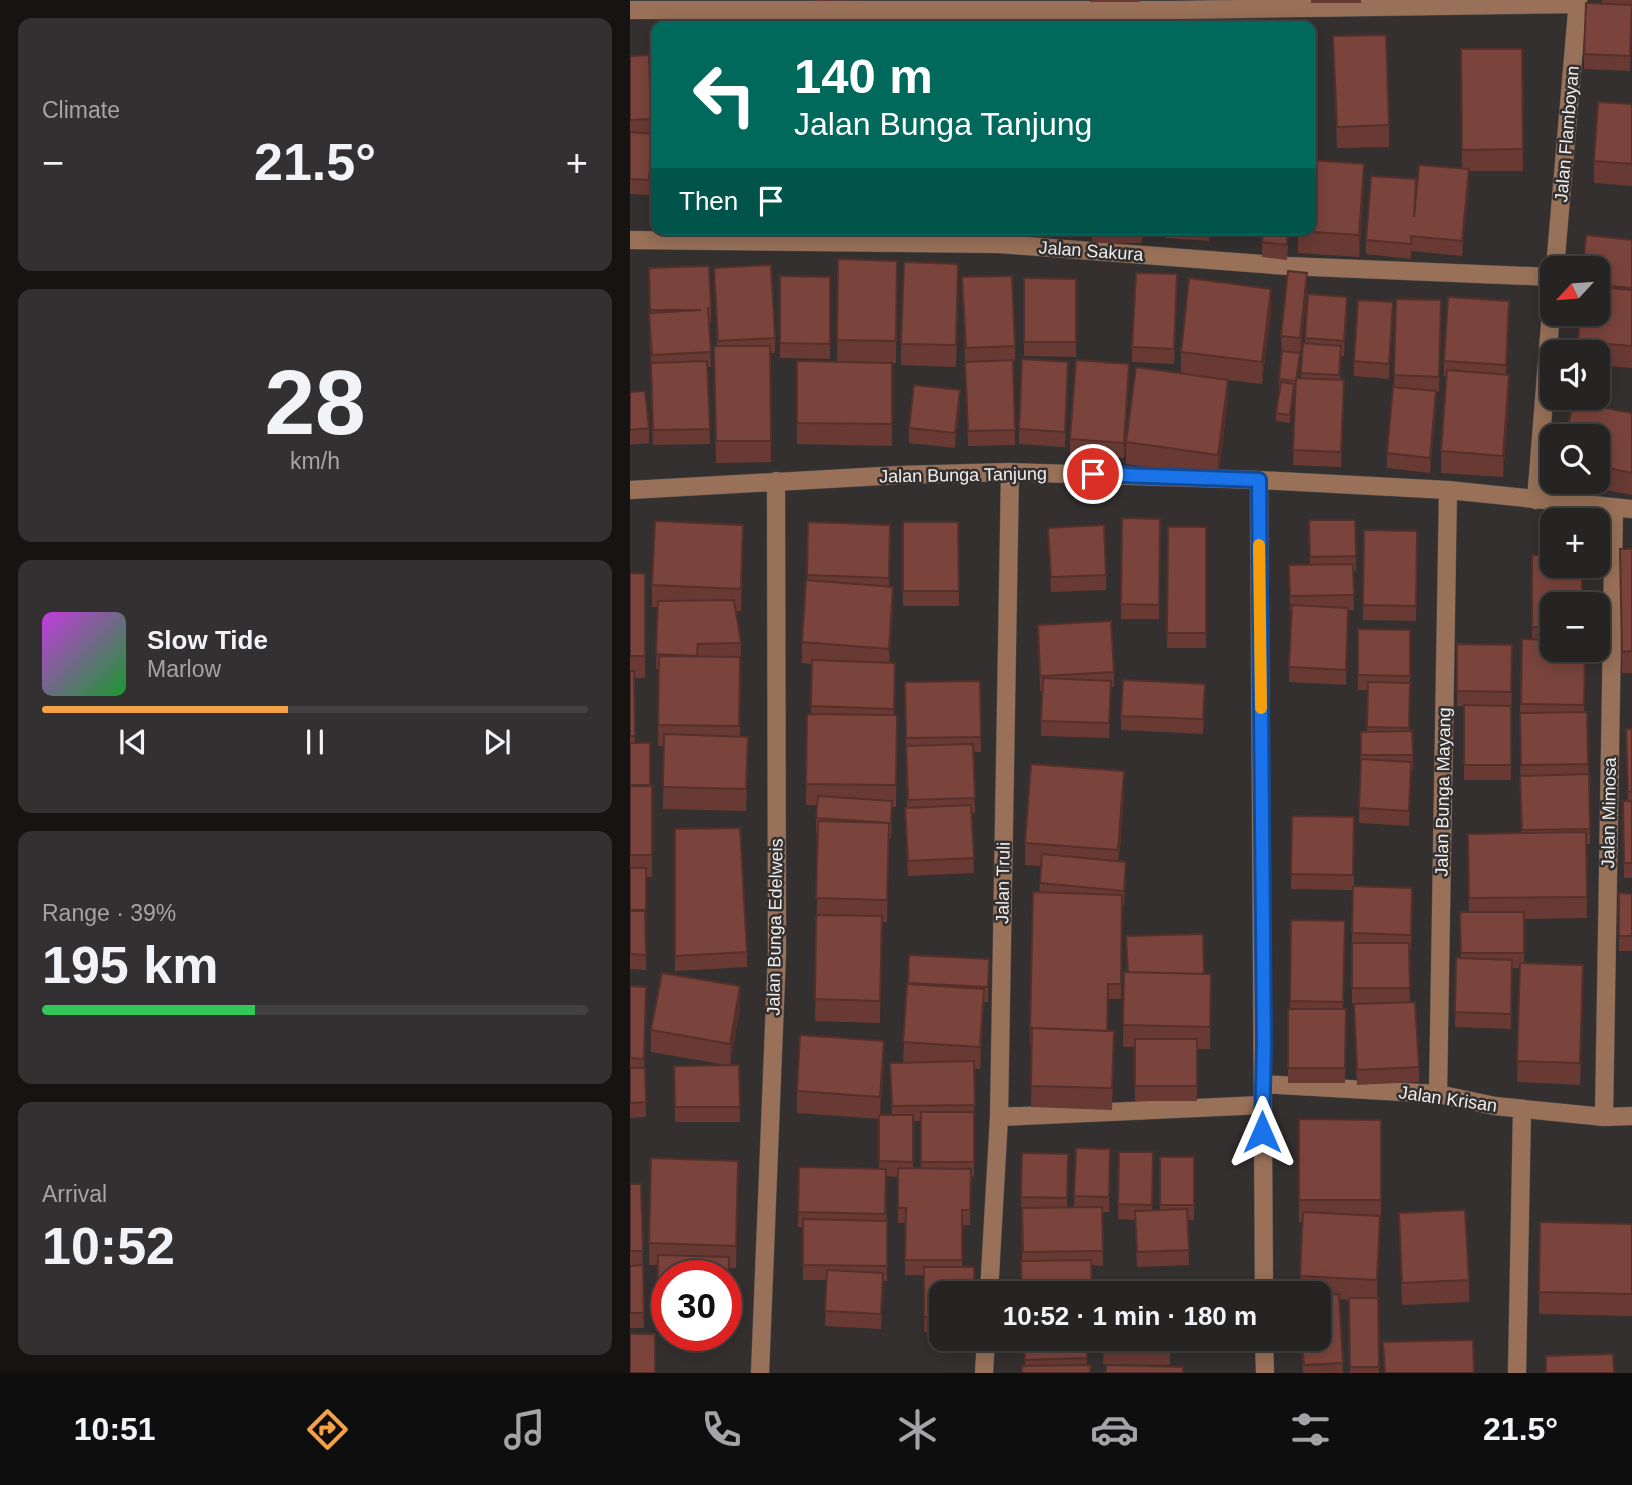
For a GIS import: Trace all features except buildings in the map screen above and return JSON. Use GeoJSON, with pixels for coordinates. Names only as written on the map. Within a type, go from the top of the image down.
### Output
{"type":"FeatureCollection","features":[{"type":"Feature","properties":{"kind":"street"},"geometry":{"type":"LineString","coordinates":[[630,10],[1188,10],[1578,2]]}},
{"type":"Feature","properties":{"kind":"street","name":"Jalan Flamboyan"},"geometry":{"type":"LineString","coordinates":[[1556,256],[1578,2]]}},
{"type":"Feature","properties":{"kind":"street","name":"Jalan Sakura"},"geometry":{"type":"LineString","coordinates":[[630,240],[999,244],[1288,266],[1540,276]]}},
{"type":"Feature","properties":{"kind":"street"},"geometry":{"type":"LineString","coordinates":[[1536,500],[1550,326]]}},
{"type":"Feature","properties":{"kind":"street","name":"Jalan Bunga Tanjung"},"geometry":{"type":"LineString","coordinates":[[630,490],[1010,471],[1447,490],[1632,509]]}},
{"type":"Feature","properties":{"kind":"street","name":"Jalan Truli"},"geometry":{"type":"LineString","coordinates":[[990,1281],[999,1117],[1010,471]]}},
{"type":"Feature","properties":{"kind":"street"},"geometry":{"type":"LineString","coordinates":[[1259,480],[1264,1281]]}},
{"type":"Feature","properties":{"kind":"street","name":"Jalan Bunga Edelweis"},"geometry":{"type":"LineString","coordinates":[[760,1373],[777,953],[776,481]]}},
{"type":"Feature","properties":{"kind":"street","name":"Jalan Bunga Mayang"},"geometry":{"type":"LineString","coordinates":[[1438,1094],[1447,490]]}},
{"type":"Feature","properties":{"kind":"street","name":"Jalan Mimosa"},"geometry":{"type":"LineString","coordinates":[[1604,1117],[1614,508]]}},
{"type":"Feature","properties":{"kind":"street","name":"Jalan Krisan"},"geometry":{"type":"LineString","coordinates":[[1263,1084],[1438,1094],[1495,1106],[1604,1117],[1632,1116]]}},
{"type":"Feature","properties":{"kind":"street"},"geometry":{"type":"LineString","coordinates":[[999,1117],[1262,1105]]}},
{"type":"Feature","properties":{"kind":"street"},"geometry":{"type":"LineString","coordinates":[[1517,1373],[1522,1109]]}},
{"type":"Feature","properties":{"kind":"street"},"geometry":{"type":"LineString","coordinates":[[984,1373],[985,1351]]}},
{"type":"Feature","properties":{"kind":"street"},"geometry":{"type":"LineString","coordinates":[[1265,1351],[1265,1373]]}},
{"type":"Feature","properties":{"kind":"slow traffic"},"geometry":{"type":"LineString","coordinates":[[1259,545],[1261,708]]}},
{"type":"Feature","properties":{"kind":"route"},"geometry":{"type":"LineString","coordinates":[[1093,474],[1259,480],[1264,1045],[1262,1132]]}}]}
